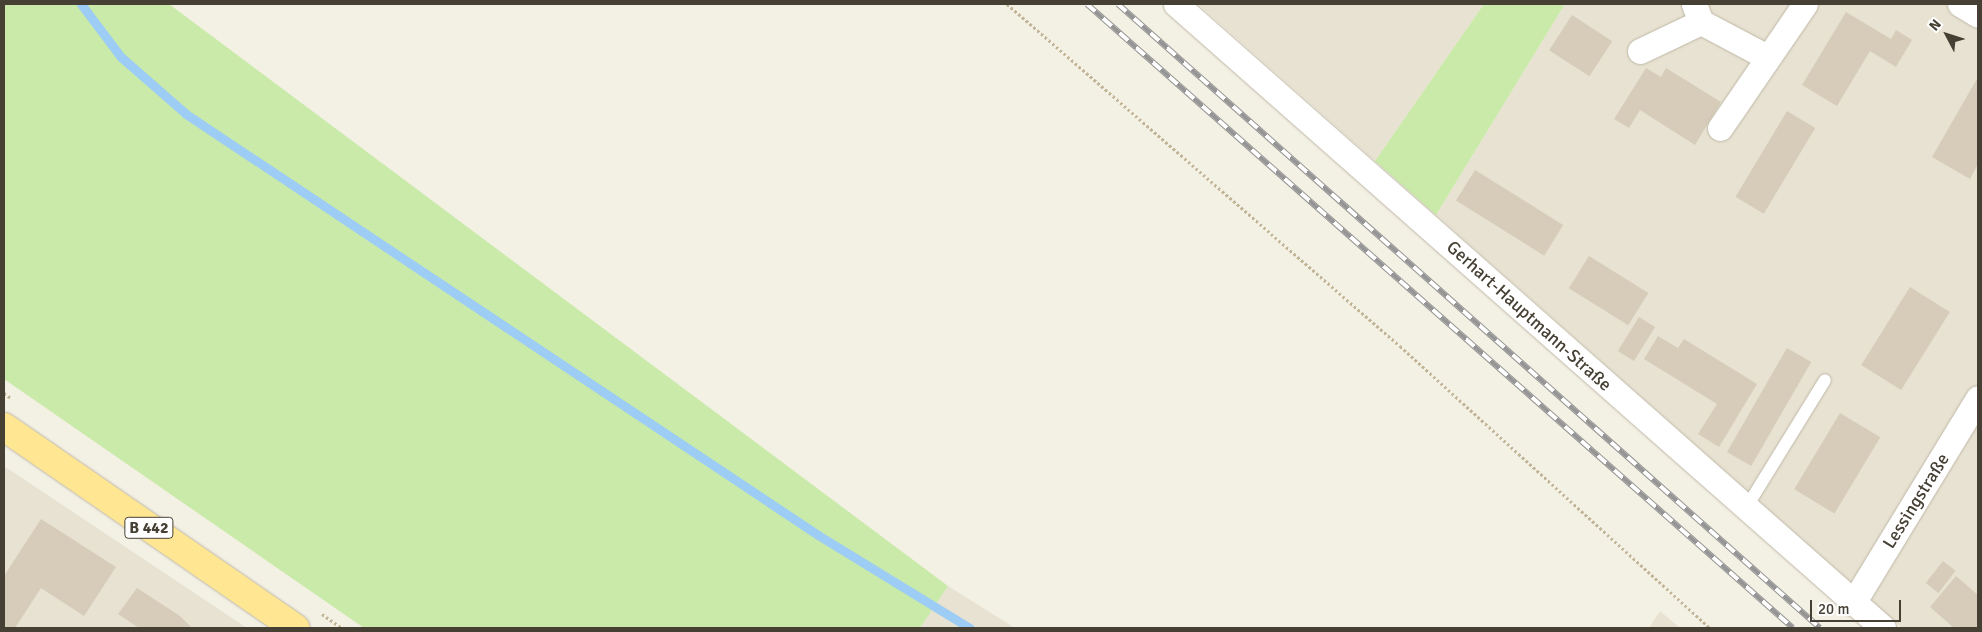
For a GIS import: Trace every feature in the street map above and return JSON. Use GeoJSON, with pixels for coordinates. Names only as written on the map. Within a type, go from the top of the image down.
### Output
{"type":"FeatureCollection","features":[{"type":"Feature","properties":{"kind":"main road","name":"B 442"},"geometry":{"type":"LineString","coordinates":[[4,427],[295,628]]}},
{"type":"Feature","properties":{"kind":"street","name":"Gerhart-Hauptmann-Straße"},"geometry":{"type":"LineString","coordinates":[[1176,4],[1883,628]]}},
{"type":"Feature","properties":{"kind":"street"},"geometry":{"type":"LineString","coordinates":[[1720,128],[1805,4]]}},
{"type":"Feature","properties":{"kind":"street"},"geometry":{"type":"LineString","coordinates":[[1960,4],[1978,15]]}},
{"type":"Feature","properties":{"kind":"street"},"geometry":{"type":"LineString","coordinates":[[1640,51],[1698,13],[1767,57]]}},
{"type":"Feature","properties":{"kind":"street","name":"Lessingstraße"},"geometry":{"type":"LineString","coordinates":[[1853,603],[1978,398]]}},
{"type":"Feature","properties":{"kind":"lane"},"geometry":{"type":"LineString","coordinates":[[1746,508],[1825,380]]}},
{"type":"Feature","properties":{"kind":"path"},"geometry":{"type":"LineString","coordinates":[[1007,4],[1400,346],[1710,628]]}},
{"type":"Feature","properties":{"kind":"shaded area"},"geometry":{"type":"Polygon","coordinates":[[[1198,4],[1484,4],[1375,161],[1198,4]]]}},
{"type":"Feature","properties":{"kind":"shaded area"},"geometry":{"type":"Polygon","coordinates":[[[1565,4],[1978,4],[1978,628],[1902,628],[1436,215],[1565,4]]]}},
{"type":"Feature","properties":{"kind":"shaded area"},"geometry":{"type":"Polygon","coordinates":[[[4,466],[247,628],[4,628],[4,466]]]}},
{"type":"Feature","properties":{"kind":"shaded area"},"geometry":{"type":"Polygon","coordinates":[[[948,586],[1015,628],[920,628],[948,586]]]}},
{"type":"Feature","properties":{"kind":"shaded area"},"geometry":{"type":"Polygon","coordinates":[[[1660,611],[1680,628],[1649,628],[1660,611]]]}},
{"type":"Feature","properties":{"kind":"green space"},"geometry":{"type":"Polygon","coordinates":[[[4,4],[169,4],[948,586],[920,628],[364,628],[4,379],[4,4]]]}},
{"type":"Feature","properties":{"kind":"green space"},"geometry":{"type":"Polygon","coordinates":[[[1484,4],[1565,4],[1436,215],[1375,161],[1484,4]]]}},
{"type":"Feature","properties":{"kind":"building"},"geometry":{"type":"Polygon","coordinates":[[[1846,12],[1891,39],[1896,30],[1912,40],[1896,67],[1870,51],[1837,106],[1802,85],[1846,12]]]}},
{"type":"Feature","properties":{"kind":"building"},"geometry":{"type":"Polygon","coordinates":[[[1572,15],[1612,41],[1589,76],[1549,50],[1572,15]]]}},
{"type":"Feature","properties":{"kind":"building"},"geometry":{"type":"Polygon","coordinates":[[[1646,68],[1661,77],[1666,68],[1721,102],[1695,145],[1640,110],[1629,128],[1614,119],[1646,68]]]}},
{"type":"Feature","properties":{"kind":"building"},"geometry":{"type":"Polygon","coordinates":[[[1978,77],[1978,164],[1970,179],[1932,157],[1978,77]]]}},
{"type":"Feature","properties":{"kind":"building"},"geometry":{"type":"Polygon","coordinates":[[[1787,111],[1815,128],[1764,214],[1735,197],[1787,111]]]}},
{"type":"Feature","properties":{"kind":"building"},"geometry":{"type":"Polygon","coordinates":[[[1475,170],[1563,225],[1544,256],[1456,201],[1475,170]]]}},
{"type":"Feature","properties":{"kind":"building"},"geometry":{"type":"Polygon","coordinates":[[[1589,256],[1648,293],[1628,325],[1569,288],[1589,256]]]}},
{"type":"Feature","properties":{"kind":"building"},"geometry":{"type":"Polygon","coordinates":[[[1910,287],[1950,312],[1901,390],[1861,365],[1910,287]]]}},
{"type":"Feature","properties":{"kind":"building"},"geometry":{"type":"Polygon","coordinates":[[[1639,317],[1655,327],[1634,361],[1618,351],[1639,317]]]}},
{"type":"Feature","properties":{"kind":"building"},"geometry":{"type":"Polygon","coordinates":[[[1658,336],[1678,348],[1684,339],[1757,384],[1719,447],[1698,434],[1717,404],[1644,359],[1658,336]]]}},
{"type":"Feature","properties":{"kind":"building"},"geometry":{"type":"Polygon","coordinates":[[[1787,348],[1811,362],[1751,466],[1727,452],[1787,348]]]}},
{"type":"Feature","properties":{"kind":"building"},"geometry":{"type":"Polygon","coordinates":[[[1840,413],[1880,437],[1834,513],[1794,489],[1840,413]]]}},
{"type":"Feature","properties":{"kind":"building"},"geometry":{"type":"Polygon","coordinates":[[[41,519],[116,567],[84,616],[41,588],[15,628],[4,628],[4,576],[41,519]]]}},
{"type":"Feature","properties":{"kind":"building"},"geometry":{"type":"Polygon","coordinates":[[[1943,561],[1956,571],[1938,593],[1926,583],[1943,561]]]}},
{"type":"Feature","properties":{"kind":"building"},"geometry":{"type":"Polygon","coordinates":[[[1956,576],[1978,595],[1978,628],[1954,628],[1930,607],[1956,576]]]}},
{"type":"Feature","properties":{"kind":"building"},"geometry":{"type":"Polygon","coordinates":[[[137,588],[180,616],[192,628],[139,628],[118,614],[137,588]]]}},
{"type":"Feature","properties":{"kind":"waterway"},"geometry":{"type":"LineString","coordinates":[[81,4],[121,57],[186,114],[818,535],[970,628]]}},
{"type":"Feature","properties":{"kind":"railway"},"geometry":{"type":"LineString","coordinates":[[1087,4],[1793,628]]}},
{"type":"Feature","properties":{"kind":"railway"},"geometry":{"type":"LineString","coordinates":[[1118,4],[1820,628]]}}]}
